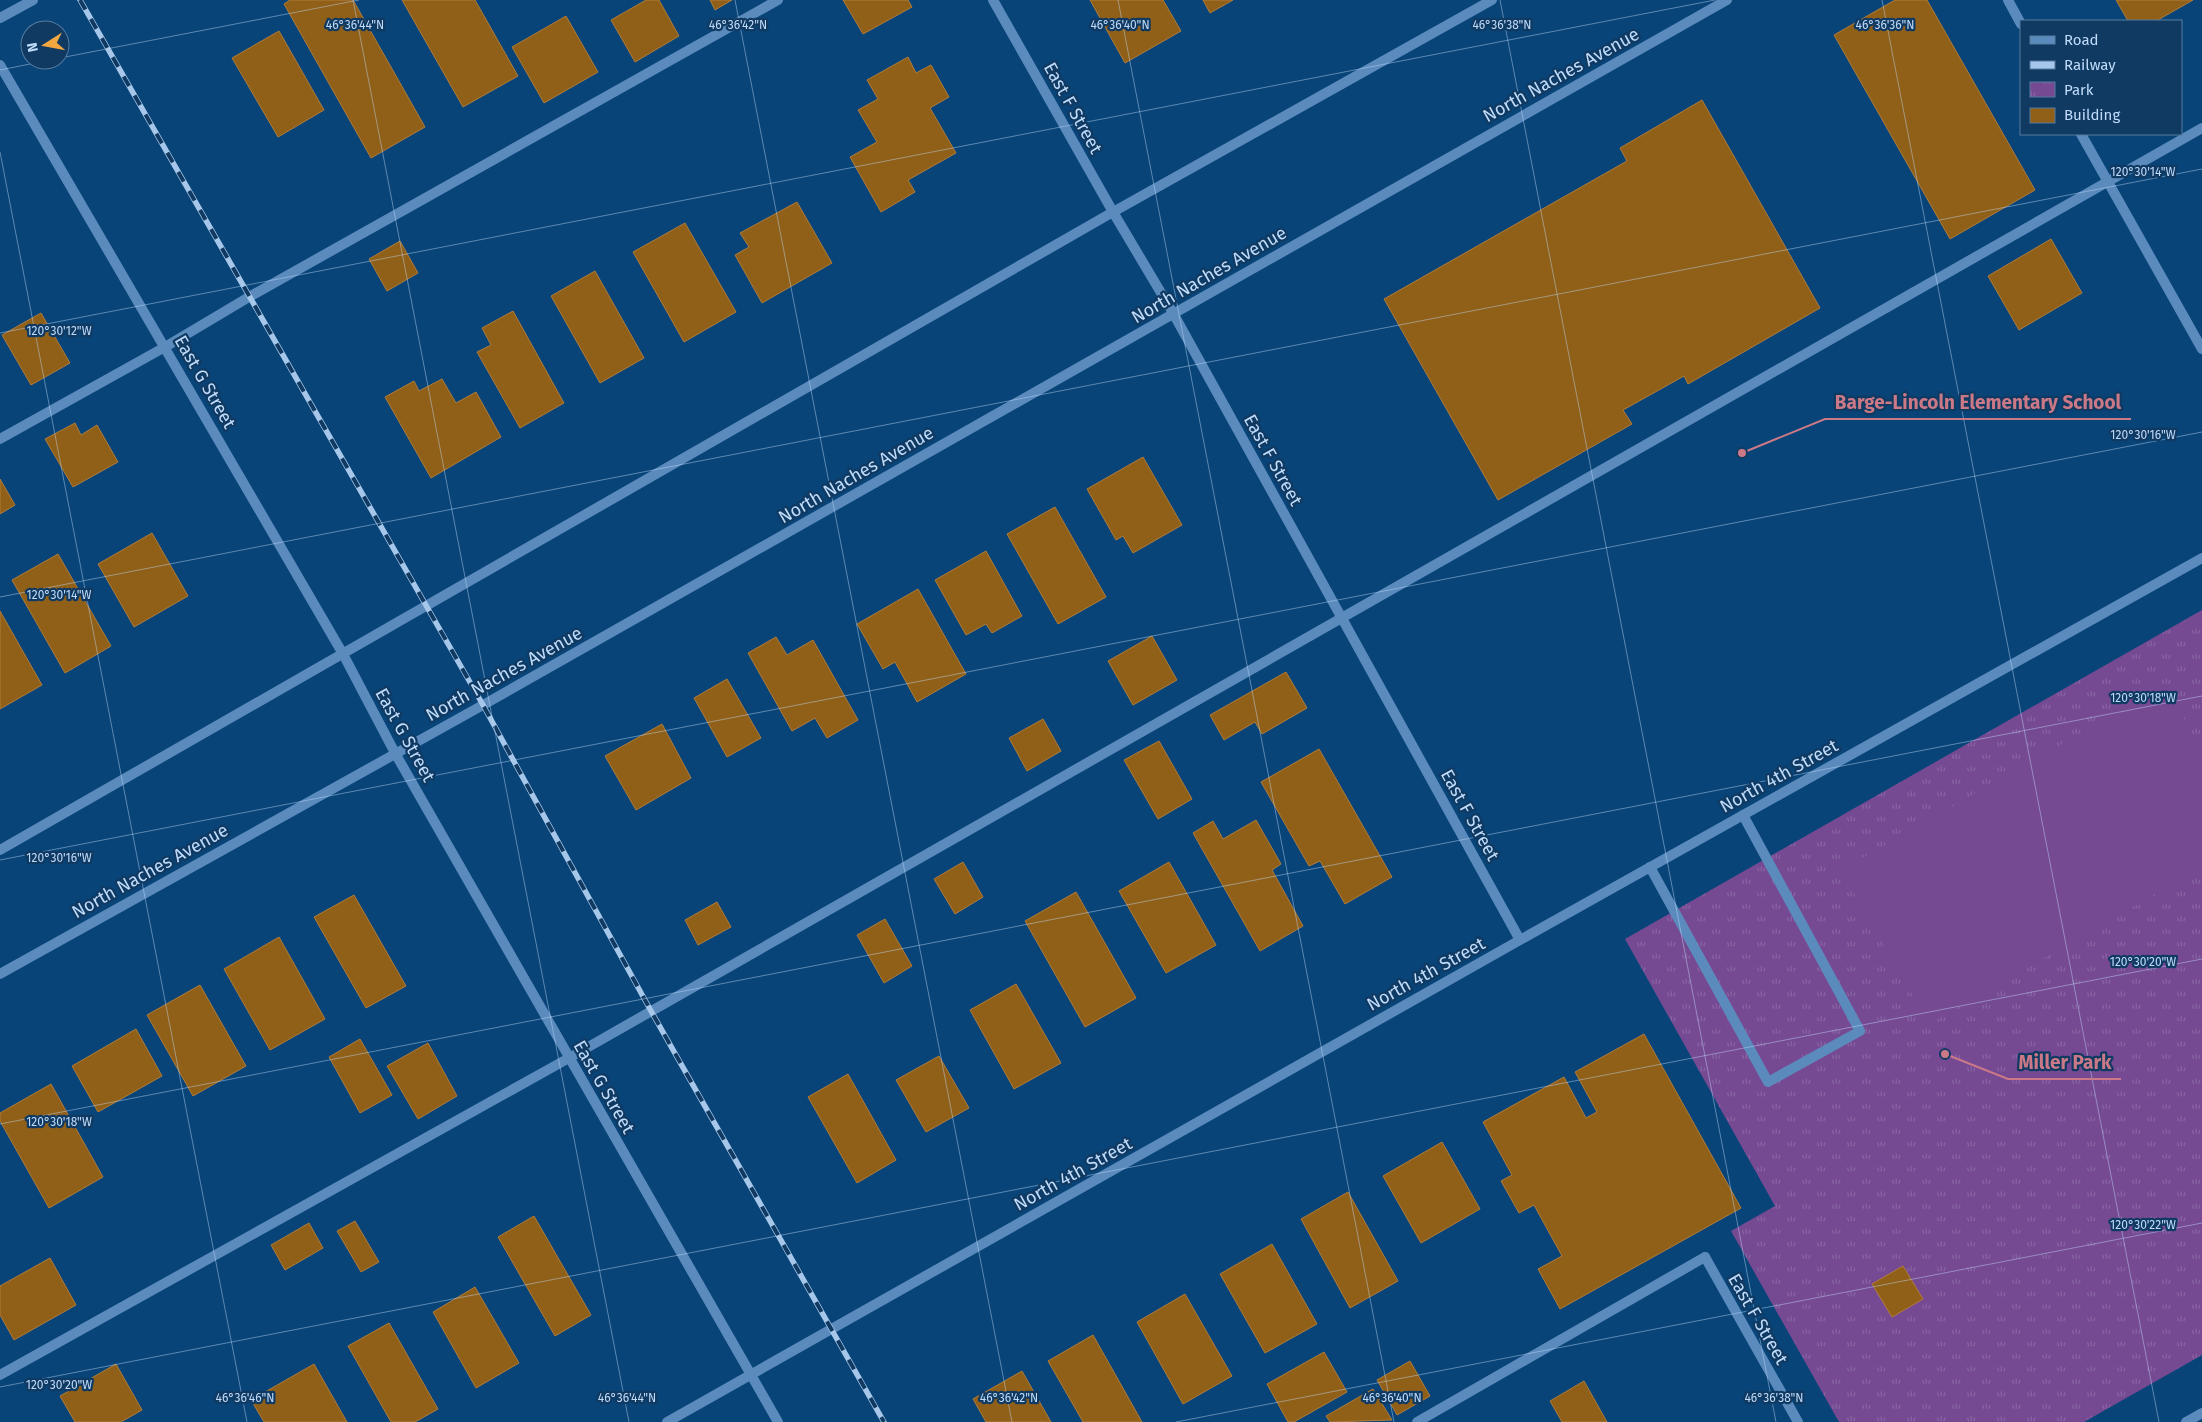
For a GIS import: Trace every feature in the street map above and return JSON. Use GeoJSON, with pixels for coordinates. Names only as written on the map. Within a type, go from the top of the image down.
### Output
{"type":"FeatureCollection","features":[{"type":"Feature","properties":{"kind":"street"},"geometry":{"type":"LineString","coordinates":[[0,18],[33,0]]}},
{"type":"Feature","properties":{"kind":"street"},"geometry":{"type":"LineString","coordinates":[[0,439],[778,0]]}},
{"type":"Feature","properties":{"kind":"street","name":"East F Street"},"geometry":{"type":"LineString","coordinates":[[993,0],[1113,212],[1173,313],[1520,940]]}},
{"type":"Feature","properties":{"kind":"street"},"geometry":{"type":"LineString","coordinates":[[0,850],[1113,212],[1492,0]]}},
{"type":"Feature","properties":{"kind":"street","name":"North Naches Avenue"},"geometry":{"type":"LineString","coordinates":[[0,974],[483,705],[1727,0]]}},
{"type":"Feature","properties":{"kind":"street"},"geometry":{"type":"LineString","coordinates":[[2008,0],[2020,22]]}},
{"type":"Feature","properties":{"kind":"street","name":"East G Street"},"geometry":{"type":"LineString","coordinates":[[0,65],[343,654],[395,753],[778,1422]]}},
{"type":"Feature","properties":{"kind":"street"},"geometry":{"type":"LineString","coordinates":[[0,1376],[569,1058],[2202,128]]}},
{"type":"Feature","properties":{"kind":"street"},"geometry":{"type":"LineString","coordinates":[[2082,135],[2202,349]]}},
{"type":"Feature","properties":{"kind":"street","name":"North 4th Street"},"geometry":{"type":"LineString","coordinates":[[667,1422],[1520,940],[2202,558]]}},
{"type":"Feature","properties":{"kind":"street"},"geometry":{"type":"LineString","coordinates":[[1650,867],[1768,1082],[1860,1031],[1743,815]]}},
{"type":"Feature","properties":{"kind":"street","name":"East F Street"},"geometry":{"type":"LineString","coordinates":[[1417,1422],[1705,1257],[1798,1422]]}},
{"type":"Feature","properties":{"kind":"street"},"geometry":{"type":"LineString","coordinates":[[2186,1422],[2202,1413]]}},
{"type":"Feature","properties":{"kind":"green space"},"geometry":{"type":"Polygon","coordinates":[[[2202,610],[2202,1355],[2084,1422],[1839,1422],[1731,1231],[1775,1206],[1625,939],[2202,610]]]}},
{"type":"Feature","properties":{"kind":"green space"},"geometry":{"type":"Polygon","coordinates":[[[2165,685],[2202,750],[2202,867],[1929,1024],[1841,870],[2165,685]]]}},
{"type":"Feature","properties":{"kind":"building"},"geometry":{"type":"Polygon","coordinates":[[[290,0],[353,0],[425,127],[371,158],[284,4],[290,0]]]}},
{"type":"Feature","properties":{"kind":"building"},"geometry":{"type":"Polygon","coordinates":[[[402,0],[475,0],[518,76],[463,107],[402,0]]]}},
{"type":"Feature","properties":{"kind":"building"},"geometry":{"type":"Polygon","coordinates":[[[646,0],[659,0],[679,36],[635,62],[611,20],[646,0]]]}},
{"type":"Feature","properties":{"kind":"building"},"geometry":{"type":"Polygon","coordinates":[[[710,0],[732,0],[715,10],[710,0]]]}},
{"type":"Feature","properties":{"kind":"building"},"geometry":{"type":"Polygon","coordinates":[[[843,0],[908,0],[912,7],[863,34],[843,0]]]}},
{"type":"Feature","properties":{"kind":"building"},"geometry":{"type":"Polygon","coordinates":[[[1090,0],[1163,0],[1181,31],[1125,63],[1090,0]]]}},
{"type":"Feature","properties":{"kind":"building"},"geometry":{"type":"Polygon","coordinates":[[[1203,0],[1233,0],[1210,13],[1203,0]]]}},
{"type":"Feature","properties":{"kind":"building"},"geometry":{"type":"Polygon","coordinates":[[[1895,0],[1927,0],[2035,190],[1950,239],[1834,35],[1895,0]]]}},
{"type":"Feature","properties":{"kind":"building"},"geometry":{"type":"Polygon","coordinates":[[[2116,0],[2193,0],[2158,20],[2127,20],[2116,0]]]}},
{"type":"Feature","properties":{"kind":"building"},"geometry":{"type":"Polygon","coordinates":[[[566,16],[598,72],[544,103],[512,47],[566,16]]]}},
{"type":"Feature","properties":{"kind":"building"},"geometry":{"type":"Polygon","coordinates":[[[279,31],[324,110],[278,137],[232,58],[279,31]]]}},
{"type":"Feature","properties":{"kind":"building"},"geometry":{"type":"Polygon","coordinates":[[[908,57],[916,73],[931,65],[949,97],[930,108],[956,153],[908,180],[915,192],[881,212],[850,157],[877,142],[858,110],[878,99],[867,80],[908,57]]]}},
{"type":"Feature","properties":{"kind":"building"},"geometry":{"type":"Polygon","coordinates":[[[1702,100],[1820,308],[1688,384],[1684,376],[1623,410],[1632,424],[1498,500],[1384,299],[1627,161],[1620,148],[1702,100]]]}},
{"type":"Feature","properties":{"kind":"building"},"geometry":{"type":"Polygon","coordinates":[[[797,202],[832,263],[762,303],[735,255],[749,247],[740,233],[797,202]]]}},
{"type":"Feature","properties":{"kind":"building"},"geometry":{"type":"Polygon","coordinates":[[[685,223],[736,312],[684,342],[633,252],[685,223]]]}},
{"type":"Feature","properties":{"kind":"building"},"geometry":{"type":"Polygon","coordinates":[[[2051,239],[2082,293],[2019,330],[1988,276],[2051,239]]]}},
{"type":"Feature","properties":{"kind":"building"},"geometry":{"type":"Polygon","coordinates":[[[400,241],[418,273],[387,291],[369,259],[400,241]]]}},
{"type":"Feature","properties":{"kind":"building"},"geometry":{"type":"Polygon","coordinates":[[[595,271],[644,358],[600,383],[551,296],[595,271]]]}},
{"type":"Feature","properties":{"kind":"building"},"geometry":{"type":"Polygon","coordinates":[[[513,311],[564,403],[520,428],[477,352],[491,345],[482,328],[513,311]]]}},
{"type":"Feature","properties":{"kind":"building"},"geometry":{"type":"Polygon","coordinates":[[[41,313],[70,363],[31,385],[2,335],[41,313]]]}},
{"type":"Feature","properties":{"kind":"building"},"geometry":{"type":"Polygon","coordinates":[[[442,379],[456,403],[476,392],[501,437],[431,478],[385,397],[414,381],[419,391],[442,379]]]}},
{"type":"Feature","properties":{"kind":"building"},"geometry":{"type":"Polygon","coordinates":[[[75,423],[81,435],[97,425],[118,462],[73,487],[45,439],[75,423]]]}},
{"type":"Feature","properties":{"kind":"building"},"geometry":{"type":"Polygon","coordinates":[[[1143,457],[1182,525],[1133,553],[1123,536],[1116,540],[1087,489],[1143,457]]]}},
{"type":"Feature","properties":{"kind":"building"},"geometry":{"type":"Polygon","coordinates":[[[0,479],[15,505],[0,514],[0,479]]]}},
{"type":"Feature","properties":{"kind":"building"},"geometry":{"type":"Polygon","coordinates":[[[1055,507],[1106,597],[1058,624],[1007,534],[1055,507]]]}},
{"type":"Feature","properties":{"kind":"building"},"geometry":{"type":"Polygon","coordinates":[[[152,533],[188,596],[134,627],[98,564],[152,533]]]}},
{"type":"Feature","properties":{"kind":"building"},"geometry":{"type":"Polygon","coordinates":[[[986,551],[1022,616],[992,633],[986,624],[966,635],[935,580],[986,551]]]}},
{"type":"Feature","properties":{"kind":"building"},"geometry":{"type":"Polygon","coordinates":[[[58,554],[111,646],[65,673],[12,580],[58,554]]]}},
{"type":"Feature","properties":{"kind":"building"},"geometry":{"type":"Polygon","coordinates":[[[918,589],[966,674],[917,702],[895,662],[883,669],[857,624],[918,589]]]}},
{"type":"Feature","properties":{"kind":"building"},"geometry":{"type":"Polygon","coordinates":[[[0,611],[42,685],[0,709],[0,611]]]}},
{"type":"Feature","properties":{"kind":"building"},"geometry":{"type":"Polygon","coordinates":[[[1152,636],[1177,680],[1133,705],[1108,661],[1152,636]]]}},
{"type":"Feature","properties":{"kind":"building"},"geometry":{"type":"Polygon","coordinates":[[[776,637],[787,655],[813,640],[858,720],[827,738],[815,718],[792,731],[748,653],[776,637]]]}},
{"type":"Feature","properties":{"kind":"building"},"geometry":{"type":"Polygon","coordinates":[[[1286,672],[1307,708],[1262,734],[1255,722],[1224,740],[1210,715],[1286,672]]]}},
{"type":"Feature","properties":{"kind":"building"},"geometry":{"type":"Polygon","coordinates":[[[727,679],[761,738],[727,757],[694,698],[727,679]]]}},
{"type":"Feature","properties":{"kind":"building"},"geometry":{"type":"Polygon","coordinates":[[[1043,719],[1061,751],[1027,771],[1009,738],[1043,719]]]}},
{"type":"Feature","properties":{"kind":"building"},"geometry":{"type":"Polygon","coordinates":[[[662,724],[691,778],[636,810],[605,756],[662,724]]]}},
{"type":"Feature","properties":{"kind":"building"},"geometry":{"type":"Polygon","coordinates":[[[1159,741],[1192,799],[1158,819],[1124,760],[1159,741]]]}},
{"type":"Feature","properties":{"kind":"building"},"geometry":{"type":"Polygon","coordinates":[[[1319,749],[1392,877],[1345,904],[1320,861],[1309,866],[1261,782],[1319,749]]]}},
{"type":"Feature","properties":{"kind":"building"},"geometry":{"type":"Polygon","coordinates":[[[1256,820],[1281,864],[1272,870],[1303,926],[1260,951],[1193,833],[1213,821],[1223,839],[1256,820]]]}},
{"type":"Feature","properties":{"kind":"building"},"geometry":{"type":"Polygon","coordinates":[[[963,862],[983,897],[955,914],[934,879],[963,862]]]}},
{"type":"Feature","properties":{"kind":"building"},"geometry":{"type":"Polygon","coordinates":[[[1169,862],[1216,945],[1166,973],[1119,891],[1169,862]]]}},
{"type":"Feature","properties":{"kind":"building"},"geometry":{"type":"Polygon","coordinates":[[[1076,892],[1136,998],[1085,1027],[1025,921],[1076,892]]]}},
{"type":"Feature","properties":{"kind":"building"},"geometry":{"type":"Polygon","coordinates":[[[354,895],[406,986],[366,1008],[314,917],[354,895]]]}},
{"type":"Feature","properties":{"kind":"building"},"geometry":{"type":"Polygon","coordinates":[[[717,902],[731,927],[698,945],[685,920],[717,902]]]}},
{"type":"Feature","properties":{"kind":"building"},"geometry":{"type":"Polygon","coordinates":[[[885,919],[912,966],[884,983],[857,935],[885,919]]]}},
{"type":"Feature","properties":{"kind":"building"},"geometry":{"type":"Polygon","coordinates":[[[279,937],[325,1019],[270,1050],[224,969],[279,937]]]}},
{"type":"Feature","properties":{"kind":"building"},"geometry":{"type":"Polygon","coordinates":[[[1016,984],[1061,1063],[1014,1089],[970,1010],[1016,984]]]}},
{"type":"Feature","properties":{"kind":"building"},"geometry":{"type":"Polygon","coordinates":[[[200,985],[246,1066],[193,1096],[147,1015],[200,985]]]}},
{"type":"Feature","properties":{"kind":"building"},"geometry":{"type":"Polygon","coordinates":[[[136,1029],[162,1076],[98,1112],[72,1066],[136,1029]]]}},
{"type":"Feature","properties":{"kind":"building"},"geometry":{"type":"Polygon","coordinates":[[[1644,1034],[1741,1208],[1560,1309],[1538,1269],[1562,1256],[1534,1205],[1519,1213],[1501,1181],[1512,1175],[1483,1122],[1564,1077],[1586,1118],[1597,1112],[1575,1072],[1644,1034]]]}},
{"type":"Feature","properties":{"kind":"building"},"geometry":{"type":"Polygon","coordinates":[[[360,1039],[392,1095],[360,1113],[329,1057],[360,1039]]]}},
{"type":"Feature","properties":{"kind":"building"},"geometry":{"type":"Polygon","coordinates":[[[428,1043],[457,1096],[418,1119],[387,1066],[428,1043]]]}},
{"type":"Feature","properties":{"kind":"building"},"geometry":{"type":"Polygon","coordinates":[[[939,1056],[969,1108],[926,1132],[896,1080],[939,1056]]]}},
{"type":"Feature","properties":{"kind":"building"},"geometry":{"type":"Polygon","coordinates":[[[848,1074],[896,1160],[857,1183],[808,1097],[848,1074]]]}},
{"type":"Feature","properties":{"kind":"building"},"geometry":{"type":"Polygon","coordinates":[[[51,1084],[103,1177],[49,1208],[0,1121],[0,1113],[51,1084]]]}},
{"type":"Feature","properties":{"kind":"building"},"geometry":{"type":"Polygon","coordinates":[[[1442,1142],[1480,1209],[1421,1243],[1383,1176],[1442,1142]]]}},
{"type":"Feature","properties":{"kind":"building"},"geometry":{"type":"Polygon","coordinates":[[[1348,1192],[1398,1281],[1350,1308],[1301,1219],[1348,1192]]]}},
{"type":"Feature","properties":{"kind":"building"},"geometry":{"type":"Polygon","coordinates":[[[534,1216],[591,1315],[555,1336],[498,1237],[534,1216]]]}},
{"type":"Feature","properties":{"kind":"building"},"geometry":{"type":"Polygon","coordinates":[[[355,1221],[379,1262],[361,1272],[337,1231],[355,1221]]]}},
{"type":"Feature","properties":{"kind":"building"},"geometry":{"type":"Polygon","coordinates":[[[309,1223],[323,1248],[285,1270],[271,1245],[309,1223]]]}},
{"type":"Feature","properties":{"kind":"building"},"geometry":{"type":"Polygon","coordinates":[[[1272,1244],[1317,1324],[1265,1353],[1220,1274],[1272,1244]]]}},
{"type":"Feature","properties":{"kind":"building"},"geometry":{"type":"Polygon","coordinates":[[[50,1258],[76,1305],[14,1340],[0,1315],[0,1286],[50,1258]]]}},
{"type":"Feature","properties":{"kind":"building"},"geometry":{"type":"Polygon","coordinates":[[[1903,1266],[1923,1299],[1892,1317],[1872,1284],[1903,1266]]]}},
{"type":"Feature","properties":{"kind":"building"},"geometry":{"type":"Polygon","coordinates":[[[475,1287],[519,1363],[476,1388],[433,1312],[475,1287]]]}},
{"type":"Feature","properties":{"kind":"building"},"geometry":{"type":"Polygon","coordinates":[[[1185,1294],[1232,1376],[1183,1404],[1137,1322],[1185,1294]]]}},
{"type":"Feature","properties":{"kind":"building"},"geometry":{"type":"Polygon","coordinates":[[[389,1323],[438,1409],[415,1422],[391,1422],[348,1346],[389,1323]]]}},
{"type":"Feature","properties":{"kind":"building"},"geometry":{"type":"Polygon","coordinates":[[[1093,1335],[1142,1422],[1083,1422],[1048,1361],[1093,1335]]]}},
{"type":"Feature","properties":{"kind":"building"},"geometry":{"type":"Polygon","coordinates":[[[1324,1352],[1347,1392],[1294,1422],[1288,1422],[1267,1384],[1324,1352]]]}},
{"type":"Feature","properties":{"kind":"building"},"geometry":{"type":"Polygon","coordinates":[[[1410,1361],[1430,1396],[1397,1415],[1377,1380],[1410,1361]]]}},
{"type":"Feature","properties":{"kind":"building"},"geometry":{"type":"Polygon","coordinates":[[[116,1364],[142,1410],[121,1422],[75,1422],[60,1396],[116,1364]]]}},
{"type":"Feature","properties":{"kind":"building"},"geometry":{"type":"Polygon","coordinates":[[[314,1364],[347,1422],[264,1422],[251,1400],[314,1364]]]}},
{"type":"Feature","properties":{"kind":"building"},"geometry":{"type":"Polygon","coordinates":[[[1022,1371],[1051,1422],[986,1422],[973,1399],[1022,1371]]]}},
{"type":"Feature","properties":{"kind":"building"},"geometry":{"type":"Polygon","coordinates":[[[1584,1381],[1607,1422],[1562,1422],[1550,1401],[1584,1381]]]}},
{"type":"Feature","properties":{"kind":"building"},"geometry":{"type":"Polygon","coordinates":[[[1373,1389],[1392,1420],[1330,1422],[1326,1416],[1373,1389]]]}},
{"type":"Feature","properties":{"kind":"railway"},"geometry":{"type":"LineString","coordinates":[[80,0],[483,705],[651,1011],[884,1422]]}},
{"type":"Feature","properties":{"kind":"place","name":"Barge-Lincoln Elementary School"},"geometry":{"type":"Point","coordinates":[1742,453]}},
{"type":"Feature","properties":{"kind":"place","name":"Miller Park"},"geometry":{"type":"Point","coordinates":[1945,1054]}}]}
